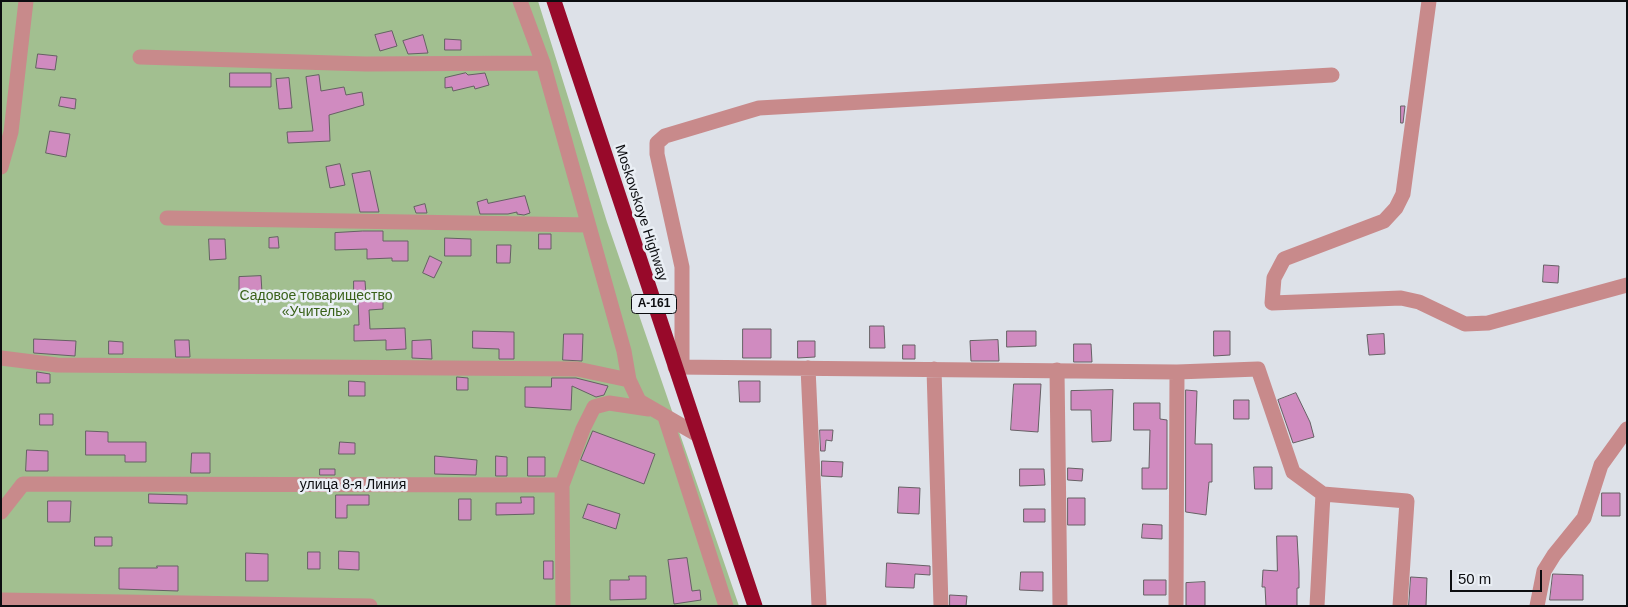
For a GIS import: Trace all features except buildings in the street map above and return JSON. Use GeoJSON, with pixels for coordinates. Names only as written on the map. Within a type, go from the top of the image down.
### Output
{"type":"FeatureCollection","features":[{"type":"Feature","properties":{"kind":"highway","name":"Moskovskoye Highway"},"geometry":{"type":"LineString","coordinates":[[554,1],[679,366],[698,435],[755,606]]}},
{"type":"Feature","properties":{"kind":"street"},"geometry":{"type":"LineString","coordinates":[[1,167],[11,132],[26,1]]}},
{"type":"Feature","properties":{"kind":"street"},"geometry":{"type":"LineString","coordinates":[[520,1],[543,63],[624,351],[629,380],[639,401],[649,409],[698,435]]}},
{"type":"Feature","properties":{"kind":"street"},"geometry":{"type":"LineString","coordinates":[[1430,1],[1402,194],[1396,208],[1384,221],[1284,259],[1274,278],[1272,304],[1401,298],[1419,302],[1465,324],[1488,323],[1627,285]]}},
{"type":"Feature","properties":{"kind":"street"},"geometry":{"type":"LineString","coordinates":[[140,57],[366,64],[543,63]]}},
{"type":"Feature","properties":{"kind":"street"},"geometry":{"type":"LineString","coordinates":[[1332,75],[759,108],[665,136],[657,143],[657,154],[682,267],[679,366],[1177,372],[1258,369],[1293,472],[1323,494],[1407,502],[1400,606]]}},
{"type":"Feature","properties":{"kind":"street"},"geometry":{"type":"LineString","coordinates":[[167,218],[588,225]]}},
{"type":"Feature","properties":{"kind":"street"},"geometry":{"type":"LineString","coordinates":[[1,358],[57,365],[577,369],[629,380]]}},
{"type":"Feature","properties":{"kind":"street"},"geometry":{"type":"LineString","coordinates":[[808,368],[819,606]]}},
{"type":"Feature","properties":{"kind":"street"},"geometry":{"type":"LineString","coordinates":[[934,369],[940,606]]}},
{"type":"Feature","properties":{"kind":"street"},"geometry":{"type":"LineString","coordinates":[[1057,370],[1060,606]]}},
{"type":"Feature","properties":{"kind":"street"},"geometry":{"type":"LineString","coordinates":[[1176,606],[1177,372]]}},
{"type":"Feature","properties":{"kind":"street"},"geometry":{"type":"LineString","coordinates":[[563,606],[562,485],[583,429],[594,407],[609,403],[649,409]]}},
{"type":"Feature","properties":{"kind":"street"},"geometry":{"type":"LineString","coordinates":[[665,417],[726,606]]}},
{"type":"Feature","properties":{"kind":"street"},"geometry":{"type":"LineString","coordinates":[[1537,606],[1544,571],[1554,555],[1584,518],[1601,465],[1627,429]]}},
{"type":"Feature","properties":{"kind":"street","name":"улица 8-я Линия"},"geometry":{"type":"LineString","coordinates":[[1,512],[23,484],[562,485]]}},
{"type":"Feature","properties":{"kind":"street"},"geometry":{"type":"LineString","coordinates":[[1317,606],[1323,494]]}},
{"type":"Feature","properties":{"kind":"street"},"geometry":{"type":"LineString","coordinates":[[1,600],[370,606]]}},
{"type":"Feature","properties":{"kind":"green space","name":"Садовое товарищество «Учитель»"},"geometry":{"type":"Polygon","coordinates":[[[1,1],[538,1],[607,222],[739,606],[1,606],[1,1]]]}}]}
